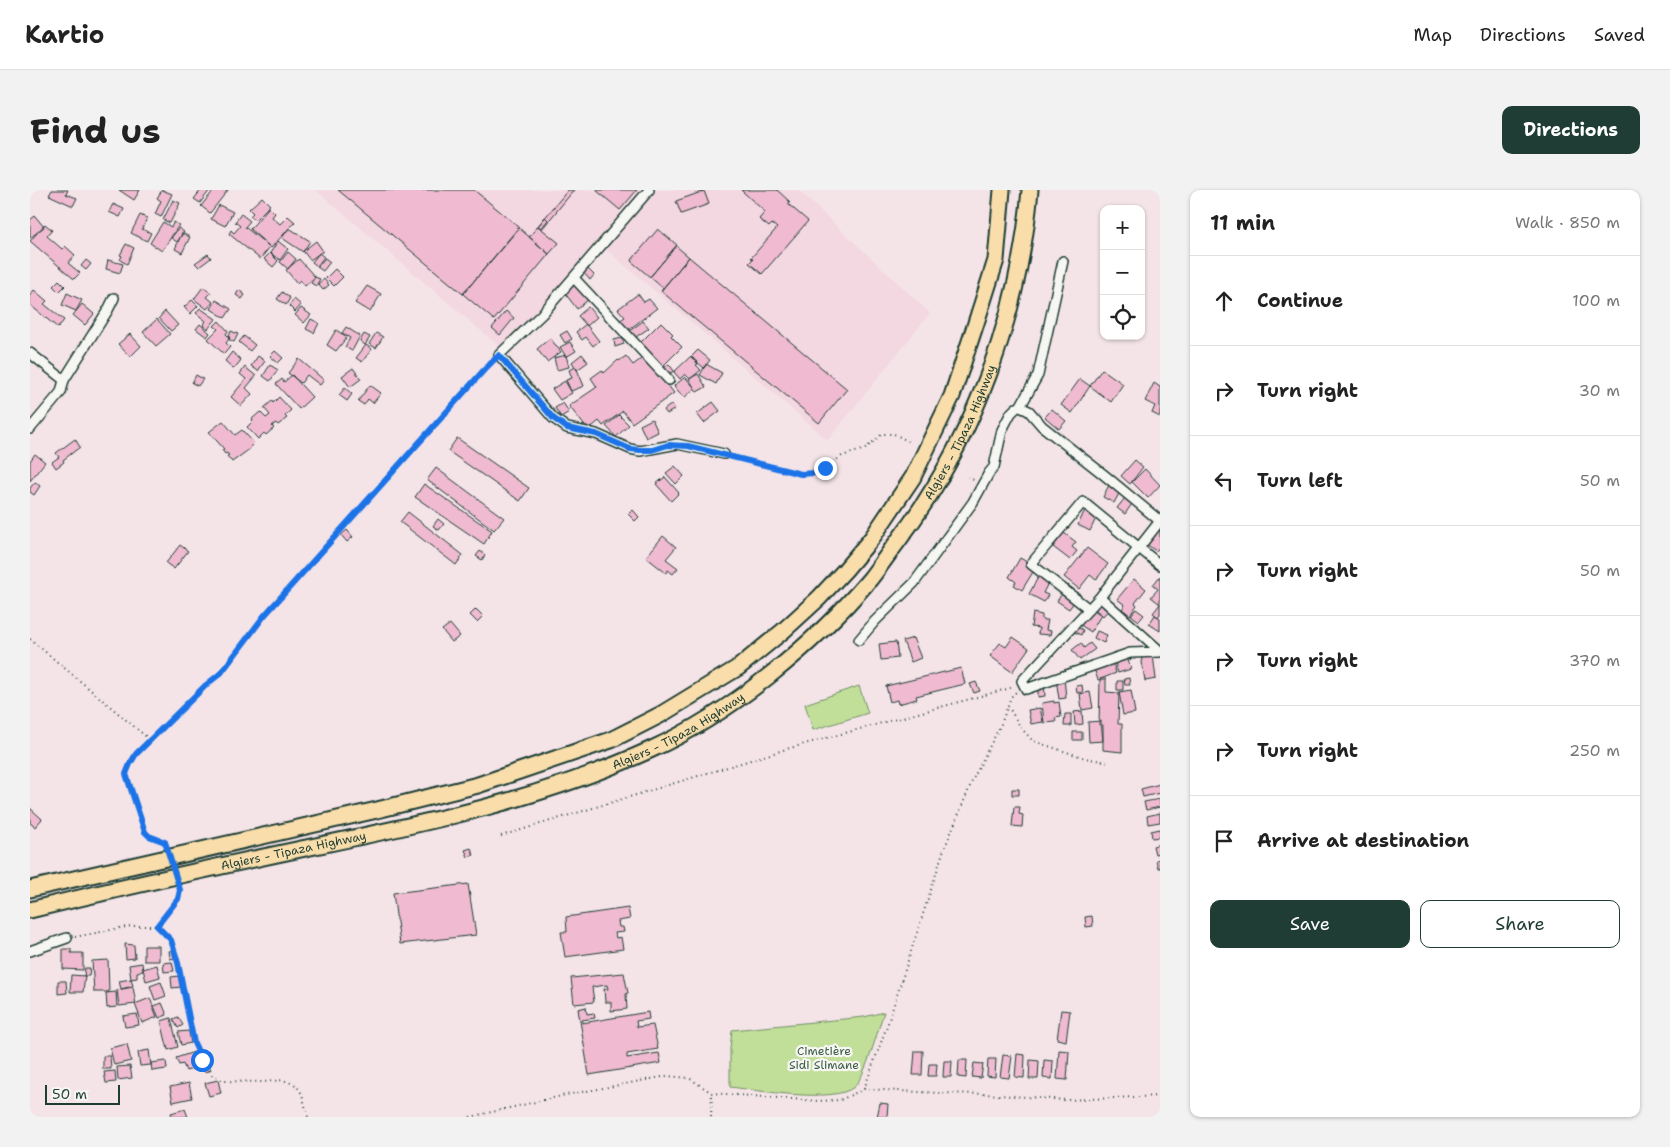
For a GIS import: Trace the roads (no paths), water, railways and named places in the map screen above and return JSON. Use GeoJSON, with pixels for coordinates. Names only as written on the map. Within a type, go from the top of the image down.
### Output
{"type":"FeatureCollection","features":[{"type":"Feature","properties":{"kind":"highway","name":"Algiers - Tipaza Highway"},"geometry":{"type":"LineString","coordinates":[[30,889],[478,785],[611,740],[660,715],[738,667],[798,618],[846,570],[872,538],[914,477],[952,396],[996,260],[1002,190]]}},
{"type":"Feature","properties":{"kind":"highway","name":"Algiers - Tipaza Highway"},"geometry":{"type":"LineString","coordinates":[[30,910],[209,869],[408,827],[527,797],[596,774],[653,749],[703,722],[753,687],[825,627],[870,578],[908,528],[941,477],[972,416],[1006,322],[1021,254],[1030,190]]}},
{"type":"Feature","properties":{"kind":"street"},"geometry":{"type":"LineString","coordinates":[[649,190],[542,314],[499,355],[553,418],[567,428],[596,434],[630,449],[652,450],[677,444],[724,454]]}},
{"type":"Feature","properties":{"kind":"street"},"geometry":{"type":"LineString","coordinates":[[859,640],[875,621],[914,583],[962,518],[994,467],[1002,430],[1011,413],[1020,407],[1038,375],[1063,261]]}},
{"type":"Feature","properties":{"kind":"street"},"geometry":{"type":"LineString","coordinates":[[574,278],[669,380]]}},
{"type":"Feature","properties":{"kind":"street"},"geometry":{"type":"LineString","coordinates":[[30,429],[61,392],[64,380],[114,298]]}},
{"type":"Feature","properties":{"kind":"street"},"geometry":{"type":"LineString","coordinates":[[30,353],[64,380]]}},
{"type":"Feature","properties":{"kind":"street"},"geometry":{"type":"LineString","coordinates":[[1020,407],[1029,411],[1042,426],[1160,521],[1100,598],[1022,681],[1026,689],[1130,653],[1160,652]]}},
{"type":"Feature","properties":{"kind":"street"},"geometry":{"type":"LineString","coordinates":[[1090,609],[1031,564],[1083,502],[1160,566]]}},
{"type":"Feature","properties":{"kind":"street"},"geometry":{"type":"LineString","coordinates":[[1100,598],[1160,652]]}},
{"type":"Feature","properties":{"kind":"street"},"geometry":{"type":"LineString","coordinates":[[30,951],[67,938]]}},
{"type":"Feature","properties":{"kind":"park label","name":"Cimetière Sidi Slimane"},"geometry":{"type":"Point","coordinates":[824,1058]}}]}
